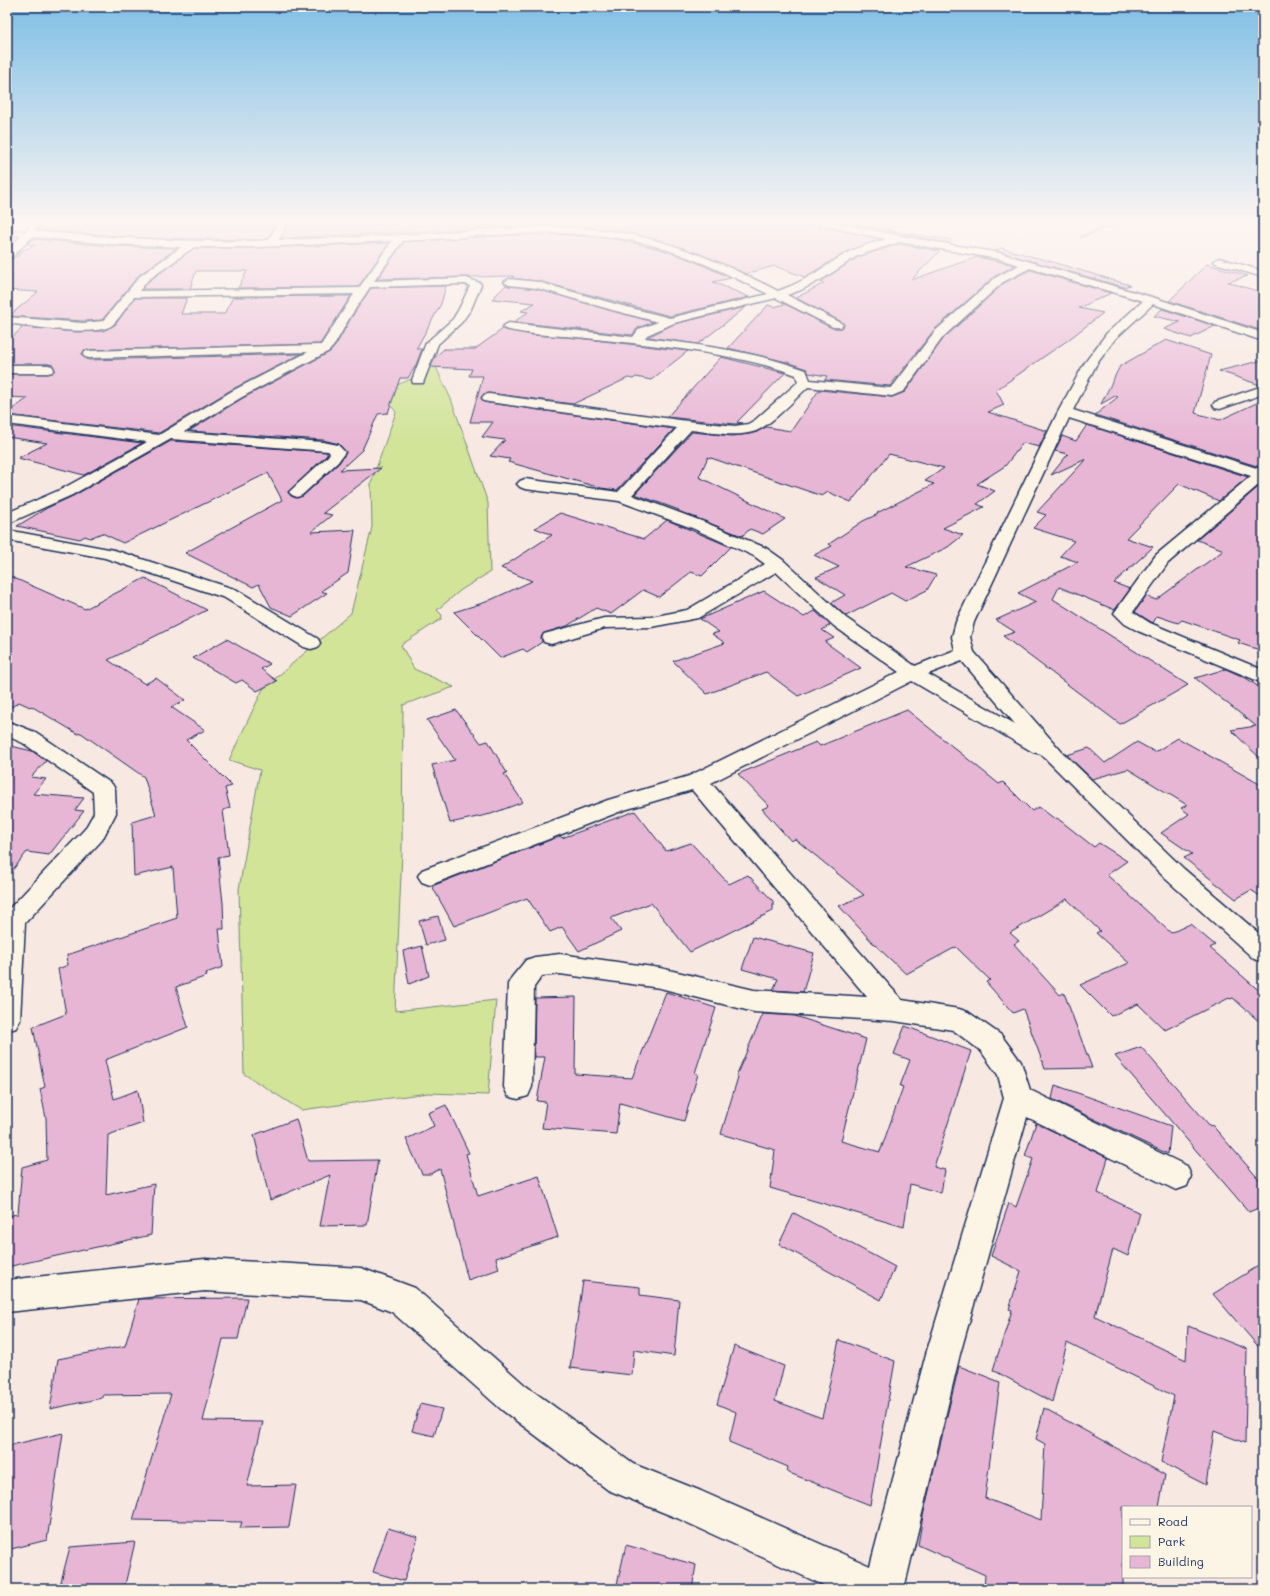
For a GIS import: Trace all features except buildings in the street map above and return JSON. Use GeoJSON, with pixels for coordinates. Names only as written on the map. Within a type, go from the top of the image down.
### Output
{"type":"FeatureCollection","features":[{"type":"Feature","properties":{"kind":"street"},"geometry":{"type":"LineString","coordinates":[[7,320],[83,327],[97,326],[107,323],[132,294]]}},
{"type":"Feature","properties":{"kind":"street"},"geometry":{"type":"LineString","coordinates":[[7,519],[67,492],[165,437],[237,394],[325,348],[360,294]]}},
{"type":"Feature","properties":{"kind":"street"},"geometry":{"type":"LineString","coordinates":[[418,380],[432,343],[457,320],[465,309],[472,294]]}},
{"type":"Feature","properties":{"kind":"street"},"geometry":{"type":"LineString","coordinates":[[570,294],[616,308],[670,321]]}},
{"type":"Feature","properties":{"kind":"street"},"geometry":{"type":"LineString","coordinates":[[489,398],[688,425],[735,430],[751,428],[760,423],[805,383],[883,392],[892,392],[899,388],[939,334],[983,294]]}},
{"type":"Feature","properties":{"kind":"street"},"geometry":{"type":"LineString","coordinates":[[1132,294],[1263,337]]}},
{"type":"Feature","properties":{"kind":"street"},"geometry":{"type":"LineString","coordinates":[[637,340],[643,332],[670,321],[776,295],[837,325]]}},
{"type":"Feature","properties":{"kind":"street"},"geometry":{"type":"LineString","coordinates":[[1151,300],[1111,336],[1090,364],[965,622],[961,637],[965,653],[1055,756],[1176,874],[1263,952]]}},
{"type":"Feature","properties":{"kind":"street"},"geometry":{"type":"LineString","coordinates":[[509,327],[637,340],[730,354],[786,367],[802,373],[805,383]]}},
{"type":"Feature","properties":{"kind":"street"},"geometry":{"type":"LineString","coordinates":[[89,354],[325,348]]}},
{"type":"Feature","properties":{"kind":"street"},"geometry":{"type":"LineString","coordinates":[[7,369],[48,369]]}},
{"type":"Feature","properties":{"kind":"street"},"geometry":{"type":"LineString","coordinates":[[1220,405],[1263,390]]}},
{"type":"Feature","properties":{"kind":"street"},"geometry":{"type":"LineString","coordinates":[[1066,412],[1263,474]]}},
{"type":"Feature","properties":{"kind":"street"},"geometry":{"type":"LineString","coordinates":[[7,420],[165,437],[322,446],[333,448],[338,452],[333,459],[296,492]]}},
{"type":"Feature","properties":{"kind":"street"},"geometry":{"type":"LineString","coordinates":[[622,497],[688,425]]}},
{"type":"Feature","properties":{"kind":"street"},"geometry":{"type":"LineString","coordinates":[[1263,474],[1162,559],[1124,613],[1130,620],[1263,677]]}},
{"type":"Feature","properties":{"kind":"street"},"geometry":{"type":"LineString","coordinates":[[525,484],[622,497],[698,525],[760,552],[777,564],[840,622],[913,673],[1055,756]]}},
{"type":"Feature","properties":{"kind":"street"},"geometry":{"type":"LineString","coordinates":[[7,535],[108,554],[231,594],[312,643]]}},
{"type":"Feature","properties":{"kind":"street"},"geometry":{"type":"LineString","coordinates":[[551,638],[604,623],[651,622],[692,614],[777,564]]}},
{"type":"Feature","properties":{"kind":"street"},"geometry":{"type":"LineString","coordinates":[[430,876],[616,805],[696,781],[913,673],[965,653]]}},
{"type":"Feature","properties":{"kind":"street"},"geometry":{"type":"LineString","coordinates":[[7,728],[30,738],[104,789],[105,813],[94,834],[10,920],[7,1020]]}},
{"type":"Feature","properties":{"kind":"street"},"geometry":{"type":"LineString","coordinates":[[696,781],[894,1010]]}},
{"type":"Feature","properties":{"kind":"street"},"geometry":{"type":"LineString","coordinates":[[518,1087],[521,984],[535,967],[560,964],[660,978],[754,1001],[894,1010],[959,1020],[991,1043],[1011,1072],[1018,1098],[944,1354],[884,1589]]}},
{"type":"Feature","properties":{"kind":"street"},"geometry":{"type":"LineString","coordinates":[[1018,1098],[1176,1176]]}},
{"type":"Feature","properties":{"kind":"street"},"geometry":{"type":"LineString","coordinates":[[7,1296],[204,1275],[361,1284],[403,1300],[514,1398],[621,1477],[688,1504],[876,1589]]}},
{"type":"Feature","properties":{"kind":"green space"},"geometry":{"type":"Polygon","coordinates":[[[431,337],[438,345],[434,363],[451,399],[488,503],[490,572],[461,590],[437,610],[442,615],[441,619],[401,645],[414,669],[454,687],[403,705],[402,852],[395,1011],[496,1000],[488,1095],[428,1093],[301,1110],[244,1074],[239,889],[260,770],[229,760],[263,689],[351,613],[372,527],[371,483],[396,412],[385,398],[395,386],[422,374],[428,342],[431,337]]]}}]}
